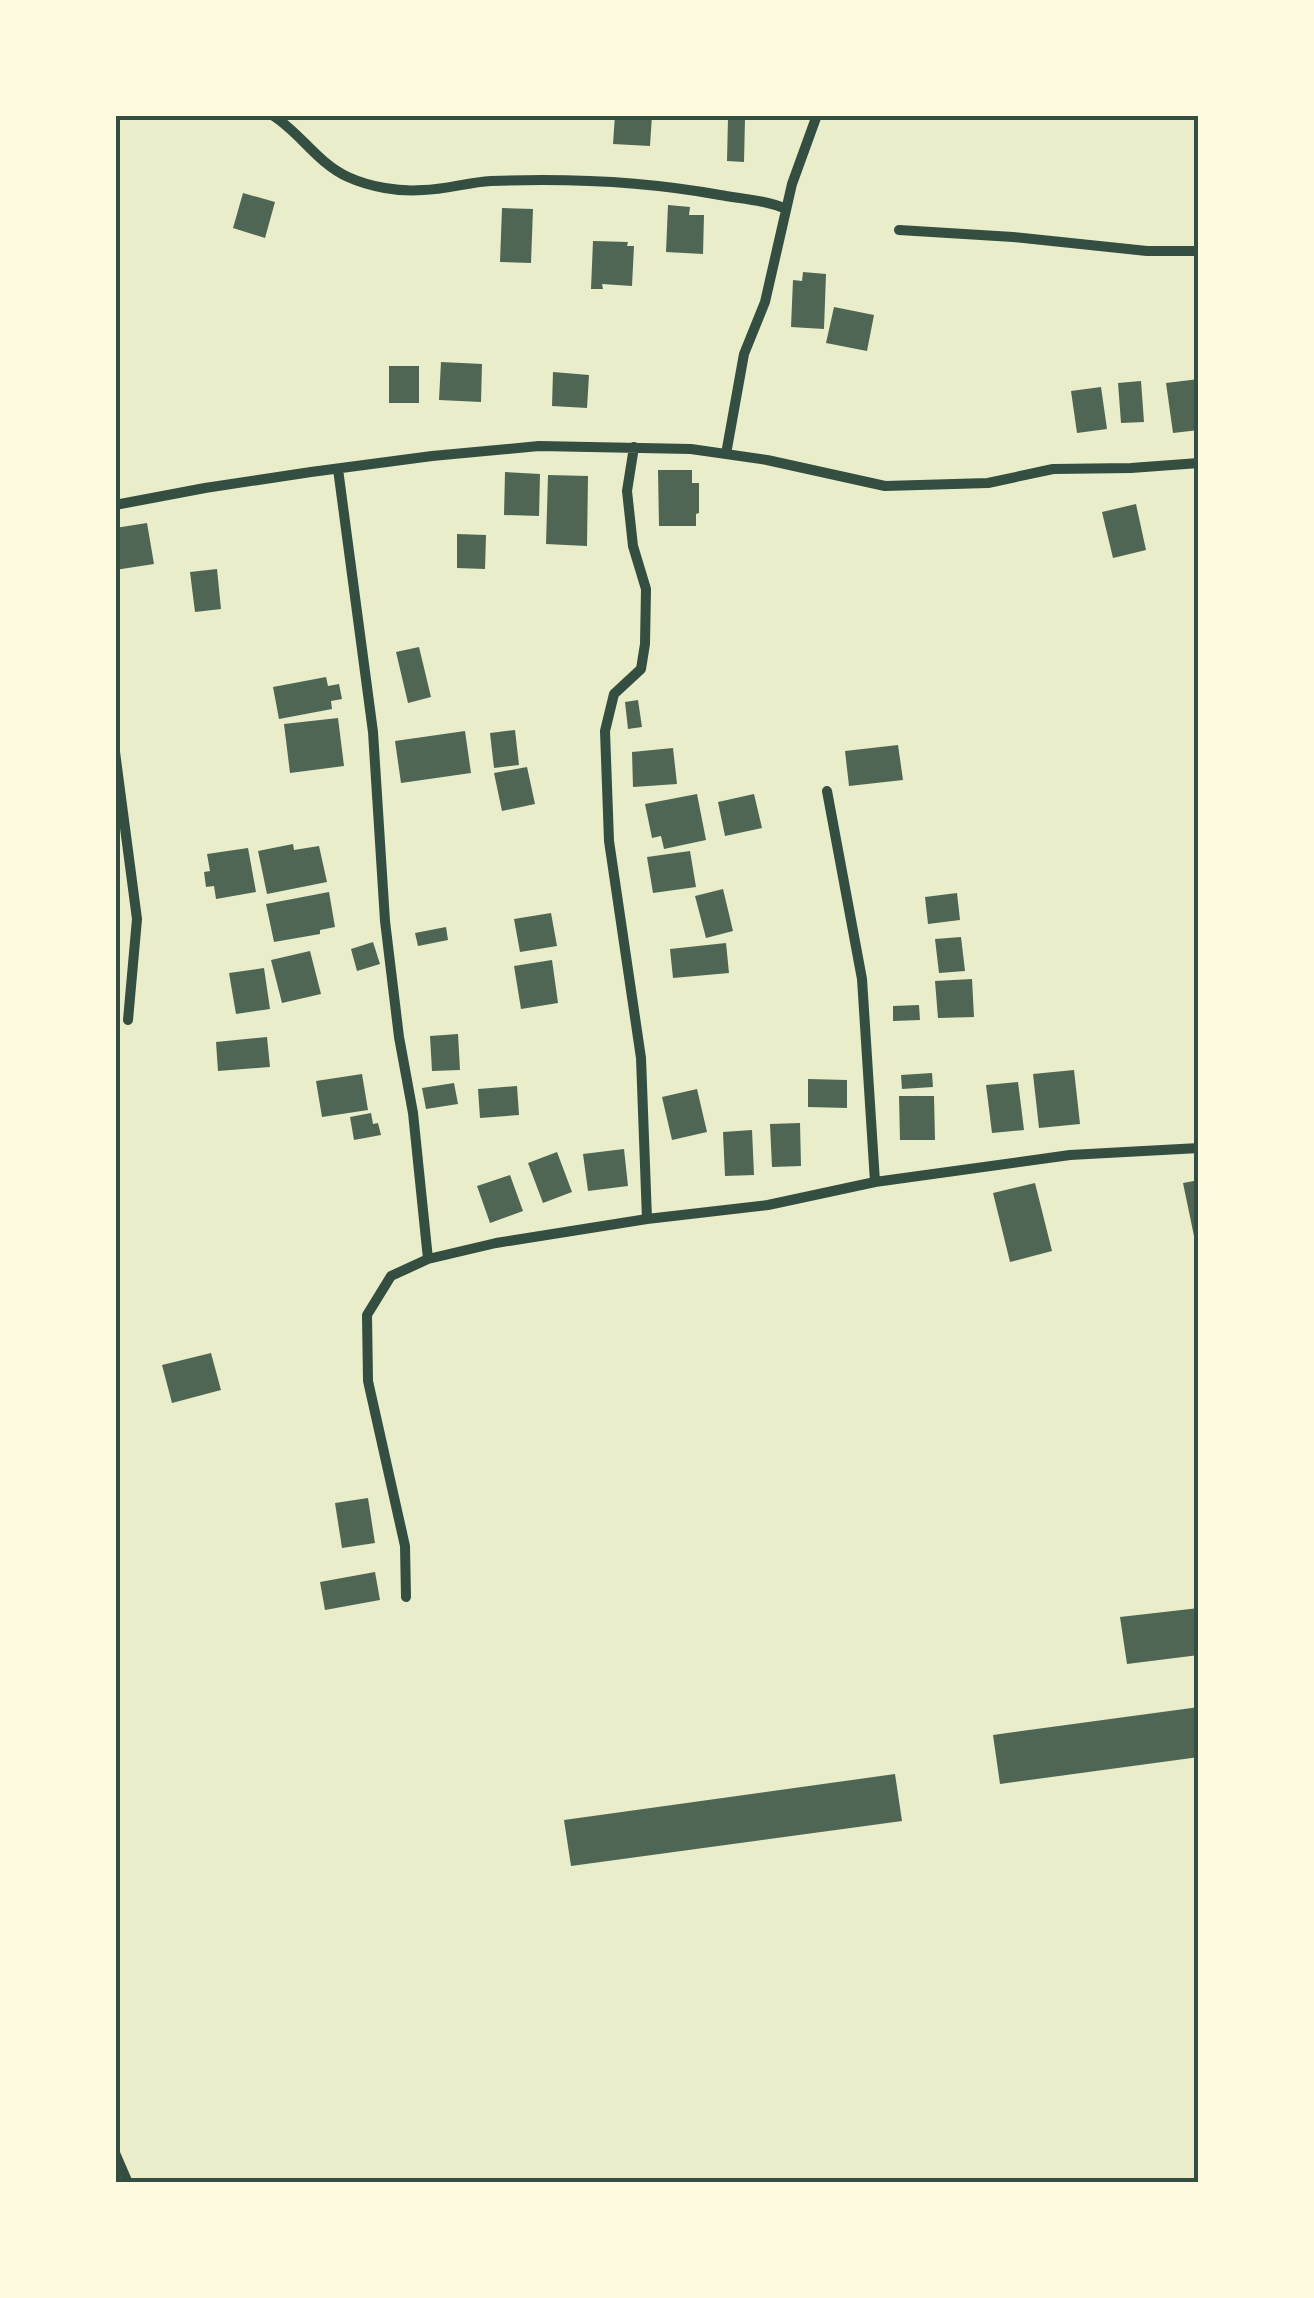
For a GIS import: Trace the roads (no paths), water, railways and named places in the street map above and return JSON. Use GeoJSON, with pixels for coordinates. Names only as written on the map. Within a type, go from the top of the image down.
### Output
{"type":"FeatureCollection","features":[{"type":"Feature","properties":{"kind":"street"},"geometry":{"type":"LineString","coordinates":[[272,115],[324,162],[350,178],[389,189],[424,190],[486,181],[602,181],[673,186],[766,201],[786,209]]}},
{"type":"Feature","properties":{"kind":"street"},"geometry":{"type":"LineString","coordinates":[[726,454],[744,354],[766,302],[792,184],[817,115]]}},
{"type":"Feature","properties":{"kind":"street"},"geometry":{"type":"LineString","coordinates":[[898,230],[1013,237],[1147,252],[1199,250]]}},
{"type":"Feature","properties":{"kind":"street"},"geometry":{"type":"LineString","coordinates":[[115,504],[432,456],[540,446],[691,449],[767,460],[885,486],[988,483],[1053,469],[1199,464]]}},
{"type":"Feature","properties":{"kind":"street"},"geometry":{"type":"LineString","coordinates":[[634,447],[626,491],[633,546],[646,589],[646,644],[641,669],[614,694],[605,731],[609,841],[641,1058],[647,1219]]}},
{"type":"Feature","properties":{"kind":"street"},"geometry":{"type":"LineString","coordinates":[[338,469],[372,732],[385,921],[413,1113],[428,1259]]}},
{"type":"Feature","properties":{"kind":"street"},"geometry":{"type":"LineString","coordinates":[[115,752],[137,920],[128,1020]]}},
{"type":"Feature","properties":{"kind":"street"},"geometry":{"type":"LineString","coordinates":[[826,791],[862,979],[874,1182]]}},
{"type":"Feature","properties":{"kind":"street"},"geometry":{"type":"LineString","coordinates":[[406,1598],[405,1546],[368,1382],[367,1314],[391,1276],[428,1259],[496,1243],[768,1205],[874,1182],[1070,1155],[1199,1148]]}},
{"type":"Feature","properties":{"kind":"street"},"geometry":{"type":"LineString","coordinates":[[115,2153],[128,2183]]}}]}
